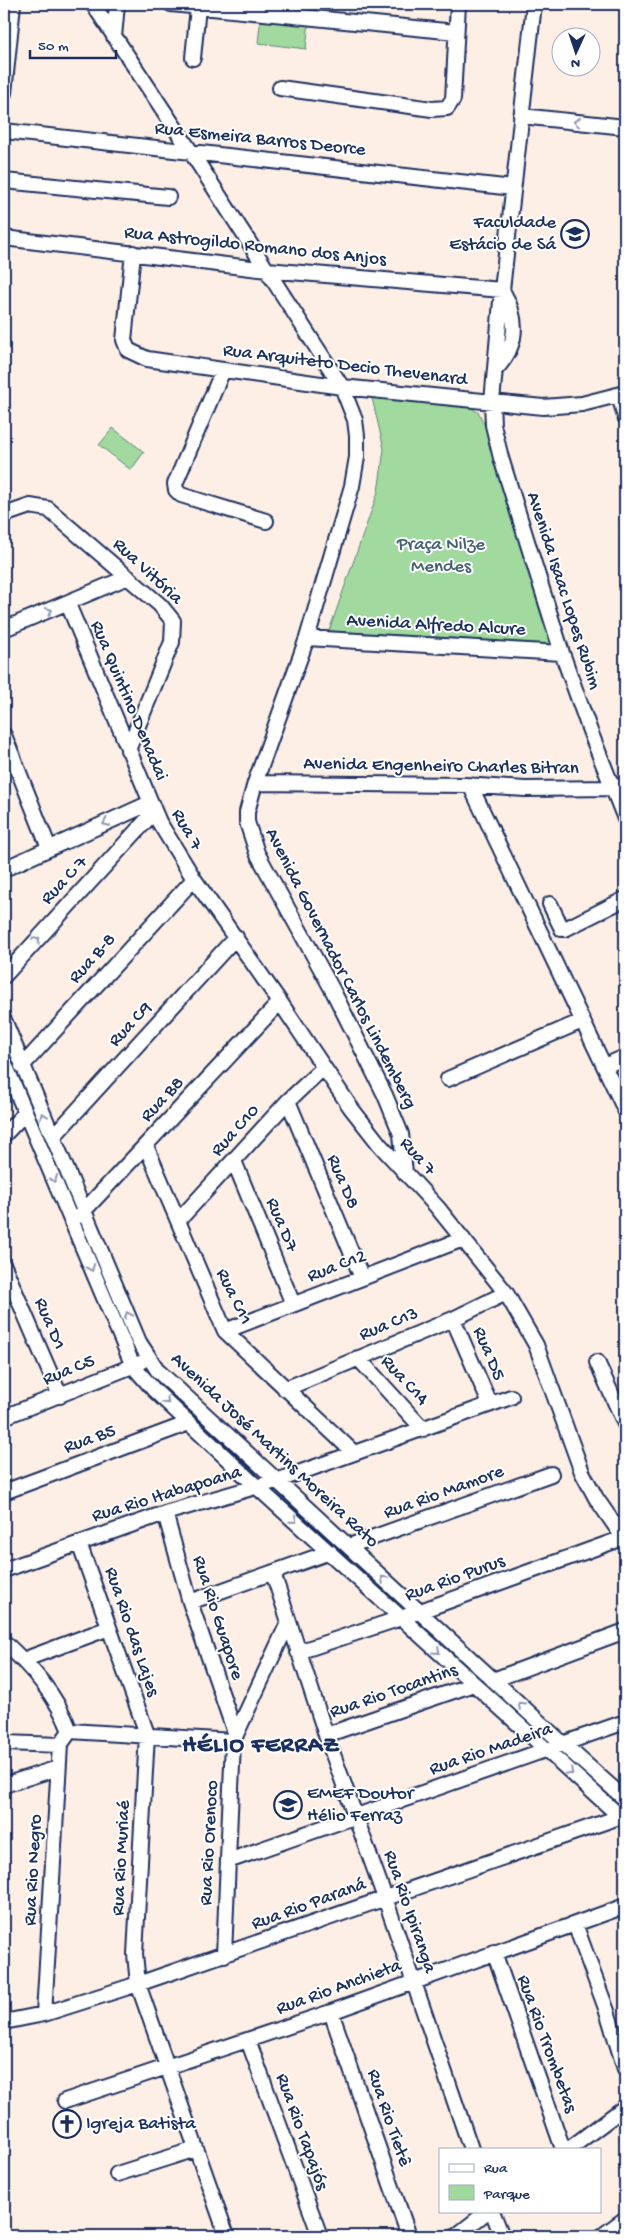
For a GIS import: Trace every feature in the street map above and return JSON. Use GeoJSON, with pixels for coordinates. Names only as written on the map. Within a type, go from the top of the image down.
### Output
{"type":"FeatureCollection","features":[{"type":"Feature","properties":{"kind":"street"},"geometry":{"type":"LineString","coordinates":[[4,93],[13,4]]}},
{"type":"Feature","properties":{"kind":"street"},"geometry":{"type":"LineString","coordinates":[[93,4],[342,387],[355,420],[357,457],[343,520],[307,638]]}},
{"type":"Feature","properties":{"kind":"street"},"geometry":{"type":"LineString","coordinates":[[114,37],[117,4]]}},
{"type":"Feature","properties":{"kind":"street"},"geometry":{"type":"LineString","coordinates":[[171,4],[456,32]]}},
{"type":"Feature","properties":{"kind":"street"},"geometry":{"type":"LineString","coordinates":[[280,88],[432,109],[444,109],[449,106],[452,99],[458,4]]}},
{"type":"Feature","properties":{"kind":"street","name":"Avenida Isaac Lopes Rubim"},"geometry":{"type":"LineString","coordinates":[[534,4],[502,290],[492,402],[493,425],[501,458],[562,653],[618,786],[625,819]]}},
{"type":"Feature","properties":{"kind":"street"},"geometry":{"type":"LineString","coordinates":[[192,58],[198,7]]}},
{"type":"Feature","properties":{"kind":"street"},"geometry":{"type":"LineString","coordinates":[[521,116],[625,127]]}},
{"type":"Feature","properties":{"kind":"street","name":"Rua Esmeira Barros Deorce"},"geometry":{"type":"LineString","coordinates":[[4,130],[513,188]]}},
{"type":"Feature","properties":{"kind":"street"},"geometry":{"type":"LineString","coordinates":[[4,181],[168,197]]}},
{"type":"Feature","properties":{"kind":"street","name":"Rua Astrogildo Romano dos Anjos"},"geometry":{"type":"LineString","coordinates":[[4,238],[267,270],[502,290]]}},
{"type":"Feature","properties":{"kind":"street","name":"Rua Arquiteto Decio Thevenard"},"geometry":{"type":"LineString","coordinates":[[133,253],[123,335],[125,346],[128,350],[147,359],[342,387],[492,402],[560,407],[622,394]]}},
{"type":"Feature","properties":{"kind":"street"},"geometry":{"type":"LineString","coordinates":[[223,370],[174,484],[181,496],[266,521]]}},
{"type":"Feature","properties":{"kind":"street"},"geometry":{"type":"LineString","coordinates":[[622,394],[625,417]]}},
{"type":"Feature","properties":{"kind":"street","name":"Rua Vitória"},"geometry":{"type":"LineString","coordinates":[[4,515],[30,506],[48,509],[168,613],[174,627],[172,642],[128,750]]}},
{"type":"Feature","properties":{"kind":"street"},"geometry":{"type":"LineString","coordinates":[[4,629],[68,604],[128,577]]}},
{"type":"Feature","properties":{"kind":"street","name":"Rua Quintino Denadai"},"geometry":{"type":"LineString","coordinates":[[68,604],[152,808]]}},
{"type":"Feature","properties":{"kind":"street","name":"Avenida Alfredo Alcure"},"geometry":{"type":"LineString","coordinates":[[307,638],[562,653]]}},
{"type":"Feature","properties":{"kind":"street","name":"Avenida Governador Carlos Lindemberg"},"geometry":{"type":"LineString","coordinates":[[307,638],[255,783],[247,812],[249,835],[257,853],[332,988],[386,1095],[401,1134],[405,1173]]}},
{"type":"Feature","properties":{"kind":"street"},"geometry":{"type":"LineString","coordinates":[[4,735],[49,848]]}},
{"type":"Feature","properties":{"kind":"street","name":"Avenida Engenheiro Charles Bitran"},"geometry":{"type":"LineString","coordinates":[[255,783],[470,785],[525,789],[618,786]]}},
{"type":"Feature","properties":{"kind":"street"},"geometry":{"type":"LineString","coordinates":[[470,785],[625,1110]]}},
{"type":"Feature","properties":{"kind":"street"},"geometry":{"type":"LineString","coordinates":[[4,869],[49,848],[152,808]]}},
{"type":"Feature","properties":{"kind":"street","name":"Rua 7"},"geometry":{"type":"LineString","coordinates":[[152,808],[194,879],[236,937],[351,1108],[405,1173],[464,1239],[506,1293],[536,1345],[582,1472],[596,1498],[624,1539]]}},
{"type":"Feature","properties":{"kind":"street","name":"Rua C 7"},"geometry":{"type":"LineString","coordinates":[[4,976],[152,808]]}},
{"type":"Feature","properties":{"kind":"street","name":"Rua B-8"},"geometry":{"type":"LineString","coordinates":[[22,1066],[194,879]]}},
{"type":"Feature","properties":{"kind":"street"},"geometry":{"type":"LineString","coordinates":[[550,904],[562,929],[565,929],[625,899]]}},
{"type":"Feature","properties":{"kind":"street","name":"Rua C9"},"geometry":{"type":"LineString","coordinates":[[52,1137],[236,937]]}},
{"type":"Feature","properties":{"kind":"street","name":"Rua B8"},"geometry":{"type":"LineString","coordinates":[[72,1223],[280,1002]]}},
{"type":"Feature","properties":{"kind":"street","name":"Avenida José Martins Moreira Rato"},"geometry":{"type":"LineString","coordinates":[[4,1020],[139,1342],[148,1359],[171,1385],[625,1799]]}},
{"type":"Feature","properties":{"kind":"street"},"geometry":{"type":"LineString","coordinates":[[448,1078],[582,1021]]}},
{"type":"Feature","properties":{"kind":"street"},"geometry":{"type":"LineString","coordinates":[[605,1066],[625,1056]]}},
{"type":"Feature","properties":{"kind":"street","name":"Avenida José Martins Moreira Rato"},"geometry":{"type":"LineString","coordinates":[[4,1062],[120,1341],[133,1366],[189,1423],[257,1487],[623,1818]]}},
{"type":"Feature","properties":{"kind":"street","name":"Rua C10"},"geometry":{"type":"LineString","coordinates":[[179,1220],[288,1101],[323,1068]]}},
{"type":"Feature","properties":{"kind":"street","name":"Rua D8"},"geometry":{"type":"LineString","coordinates":[[288,1101],[362,1278]]}},
{"type":"Feature","properties":{"kind":"street"},"geometry":{"type":"LineString","coordinates":[[4,1135],[25,1113]]}},
{"type":"Feature","properties":{"kind":"street","name":"Rua C11"},"geometry":{"type":"LineString","coordinates":[[146,1146],[225,1331],[353,1452]]}},
{"type":"Feature","properties":{"kind":"street","name":"Rua D7"},"geometry":{"type":"LineString","coordinates":[[234,1161],[293,1304]]}},
{"type":"Feature","properties":{"kind":"street","name":"Rua C12"},"geometry":{"type":"LineString","coordinates":[[225,1331],[464,1239]]}},
{"type":"Feature","properties":{"kind":"street","name":"Rua D1"},"geometry":{"type":"LineString","coordinates":[[4,1266],[60,1396]]}},
{"type":"Feature","properties":{"kind":"street","name":"Rua C13"},"geometry":{"type":"LineString","coordinates":[[285,1389],[453,1319],[506,1293]]}},
{"type":"Feature","properties":{"kind":"street","name":"Rua D5"},"geometry":{"type":"LineString","coordinates":[[453,1319],[490,1404]]}},
{"type":"Feature","properties":{"kind":"street","name":"Rua C14"},"geometry":{"type":"LineString","coordinates":[[358,1358],[423,1429]]}},
{"type":"Feature","properties":{"kind":"street","name":"Rua C5"},"geometry":{"type":"LineString","coordinates":[[4,1416],[60,1396],[148,1359]]}},
{"type":"Feature","properties":{"kind":"street"},"geometry":{"type":"LineString","coordinates":[[597,1362],[621,1402],[625,1424]]}},
{"type":"Feature","properties":{"kind":"street","name":"Rua Rio Itabapoana"},"geometry":{"type":"LineString","coordinates":[[4,1570],[166,1513],[276,1481],[353,1452],[512,1397]]}},
{"type":"Feature","properties":{"kind":"street","name":"Rua B5"},"geometry":{"type":"LineString","coordinates":[[4,1492],[189,1423]]}},
{"type":"Feature","properties":{"kind":"street","name":"Rua Rio Mamore"},"geometry":{"type":"LineString","coordinates":[[349,1546],[551,1474]]}},
{"type":"Feature","properties":{"kind":"street","name":"Rua Rio Guapore"},"geometry":{"type":"LineString","coordinates":[[166,1513],[190,1602],[234,1737]]}},
{"type":"Feature","properties":{"kind":"street","name":"Rua Rio Purus"},"geometry":{"type":"LineString","coordinates":[[298,1652],[401,1618],[624,1539]]}},
{"type":"Feature","properties":{"kind":"street","name":"Rua Rio das Lajes"},"geometry":{"type":"LineString","coordinates":[[79,1543],[147,1734]]}},
{"type":"Feature","properties":{"kind":"street"},"geometry":{"type":"LineString","coordinates":[[190,1602],[273,1574],[330,1552]]}},
{"type":"Feature","properties":{"kind":"street","name":"Rua Rio Ipiranga"},"geometry":{"type":"LineString","coordinates":[[273,1574],[326,1735],[357,1817],[471,2148]]}},
{"type":"Feature","properties":{"kind":"street"},"geometry":{"type":"LineString","coordinates":[[4,1642],[23,1660],[57,1702],[70,1730],[234,1737],[288,1622]]}},
{"type":"Feature","properties":{"kind":"street"},"geometry":{"type":"LineString","coordinates":[[23,1660],[109,1628]]}},
{"type":"Feature","properties":{"kind":"street"},"geometry":{"type":"LineString","coordinates":[[493,1680],[625,1631]]}},
{"type":"Feature","properties":{"kind":"street","name":"Rua Rio Tocantins"},"geometry":{"type":"LineString","coordinates":[[326,1735],[474,1684]]}},
{"type":"Feature","properties":{"kind":"street","name":"Rua Rio Madeira"},"geometry":{"type":"LineString","coordinates":[[228,1861],[625,1722]]}},
{"type":"Feature","properties":{"kind":"street","name":"Rua Rio Negro"},"geometry":{"type":"LineString","coordinates":[[44,2014],[55,1855],[60,1745],[70,1730]]}},
{"type":"Feature","properties":{"kind":"street","name":"Rua Rio Muriaé"},"geometry":{"type":"LineString","coordinates":[[147,1734],[136,1954],[138,1984],[227,2236]]}},
{"type":"Feature","properties":{"kind":"street","name":"Rua Rio Orenoco"},"geometry":{"type":"LineString","coordinates":[[224,1955],[234,1737]]}},
{"type":"Feature","properties":{"kind":"street"},"geometry":{"type":"LineString","coordinates":[[4,1743],[60,1745]]}},
{"type":"Feature","properties":{"kind":"street"},"geometry":{"type":"LineString","coordinates":[[4,1785],[58,1768]]}},
{"type":"Feature","properties":{"kind":"street","name":"Rua Rio Paraná"},"geometry":{"type":"LineString","coordinates":[[4,2022],[44,2014],[138,1984],[623,1818]]}},
{"type":"Feature","properties":{"kind":"street","name":"Rua Rio Anchieta"},"geometry":{"type":"LineString","coordinates":[[65,2101],[331,2012],[625,1906]]}},
{"type":"Feature","properties":{"kind":"street"},"geometry":{"type":"LineString","coordinates":[[575,1924],[607,2011],[625,2069]]}},
{"type":"Feature","properties":{"kind":"street","name":"Rua Rio Trombetas"},"geometry":{"type":"LineString","coordinates":[[494,1952],[563,2148]]}},
{"type":"Feature","properties":{"kind":"street","name":"Rua Rio Tietê"},"geometry":{"type":"LineString","coordinates":[[331,2012],[409,2236]]}},
{"type":"Feature","properties":{"kind":"street","name":"Rua Rio Tapajós"},"geometry":{"type":"LineString","coordinates":[[248,2040],[320,2236]]}},
{"type":"Feature","properties":{"kind":"street"},"geometry":{"type":"LineString","coordinates":[[570,2148],[625,2107]]}},
{"type":"Feature","properties":{"kind":"street"},"geometry":{"type":"LineString","coordinates":[[116,2174],[196,2149]]}},
{"type":"Feature","properties":{"kind":"street"},"geometry":{"type":"LineString","coordinates":[[456,2236],[487,2212]]}},
{"type":"Feature","properties":{"kind":"street"},"geometry":{"type":"LineString","coordinates":[[492,2212],[502,2236]]}},
{"type":"Feature","properties":{"kind":"street"},"geometry":{"type":"LineString","coordinates":[[602,2236],[625,2219]]}},
{"type":"Feature","properties":{"kind":"green space"},"geometry":{"type":"Polygon","coordinates":[[[261,16],[309,21],[306,49],[258,43],[261,16]]]}},
{"type":"Feature","properties":{"kind":"green space","name":"Praça Nilze Mendes"},"geometry":{"type":"Polygon","coordinates":[[[372,398],[470,407],[479,413],[486,428],[552,633],[550,644],[329,631],[378,492],[384,449],[372,398]]]}},
{"type":"Feature","properties":{"kind":"green space"},"geometry":{"type":"Polygon","coordinates":[[[113,428],[144,452],[131,470],[99,445],[113,428]]]}},
{"type":"Feature","properties":{"kind":"place","name":"Faculdade Estácio de Sá"},"geometry":{"type":"Point","coordinates":[575,234]}},
{"type":"Feature","properties":{"kind":"place","name":"EMEF Doutor Hélio Ferraz"},"geometry":{"type":"Point","coordinates":[288,1805]}},
{"type":"Feature","properties":{"kind":"place","name":"Igreja Batista"},"geometry":{"type":"Point","coordinates":[67,2124]}},
{"type":"Feature","properties":{"kind":"district","name":"HÉLIO FERRAZ"},"geometry":{"type":"Point","coordinates":[261,1746]}}]}
